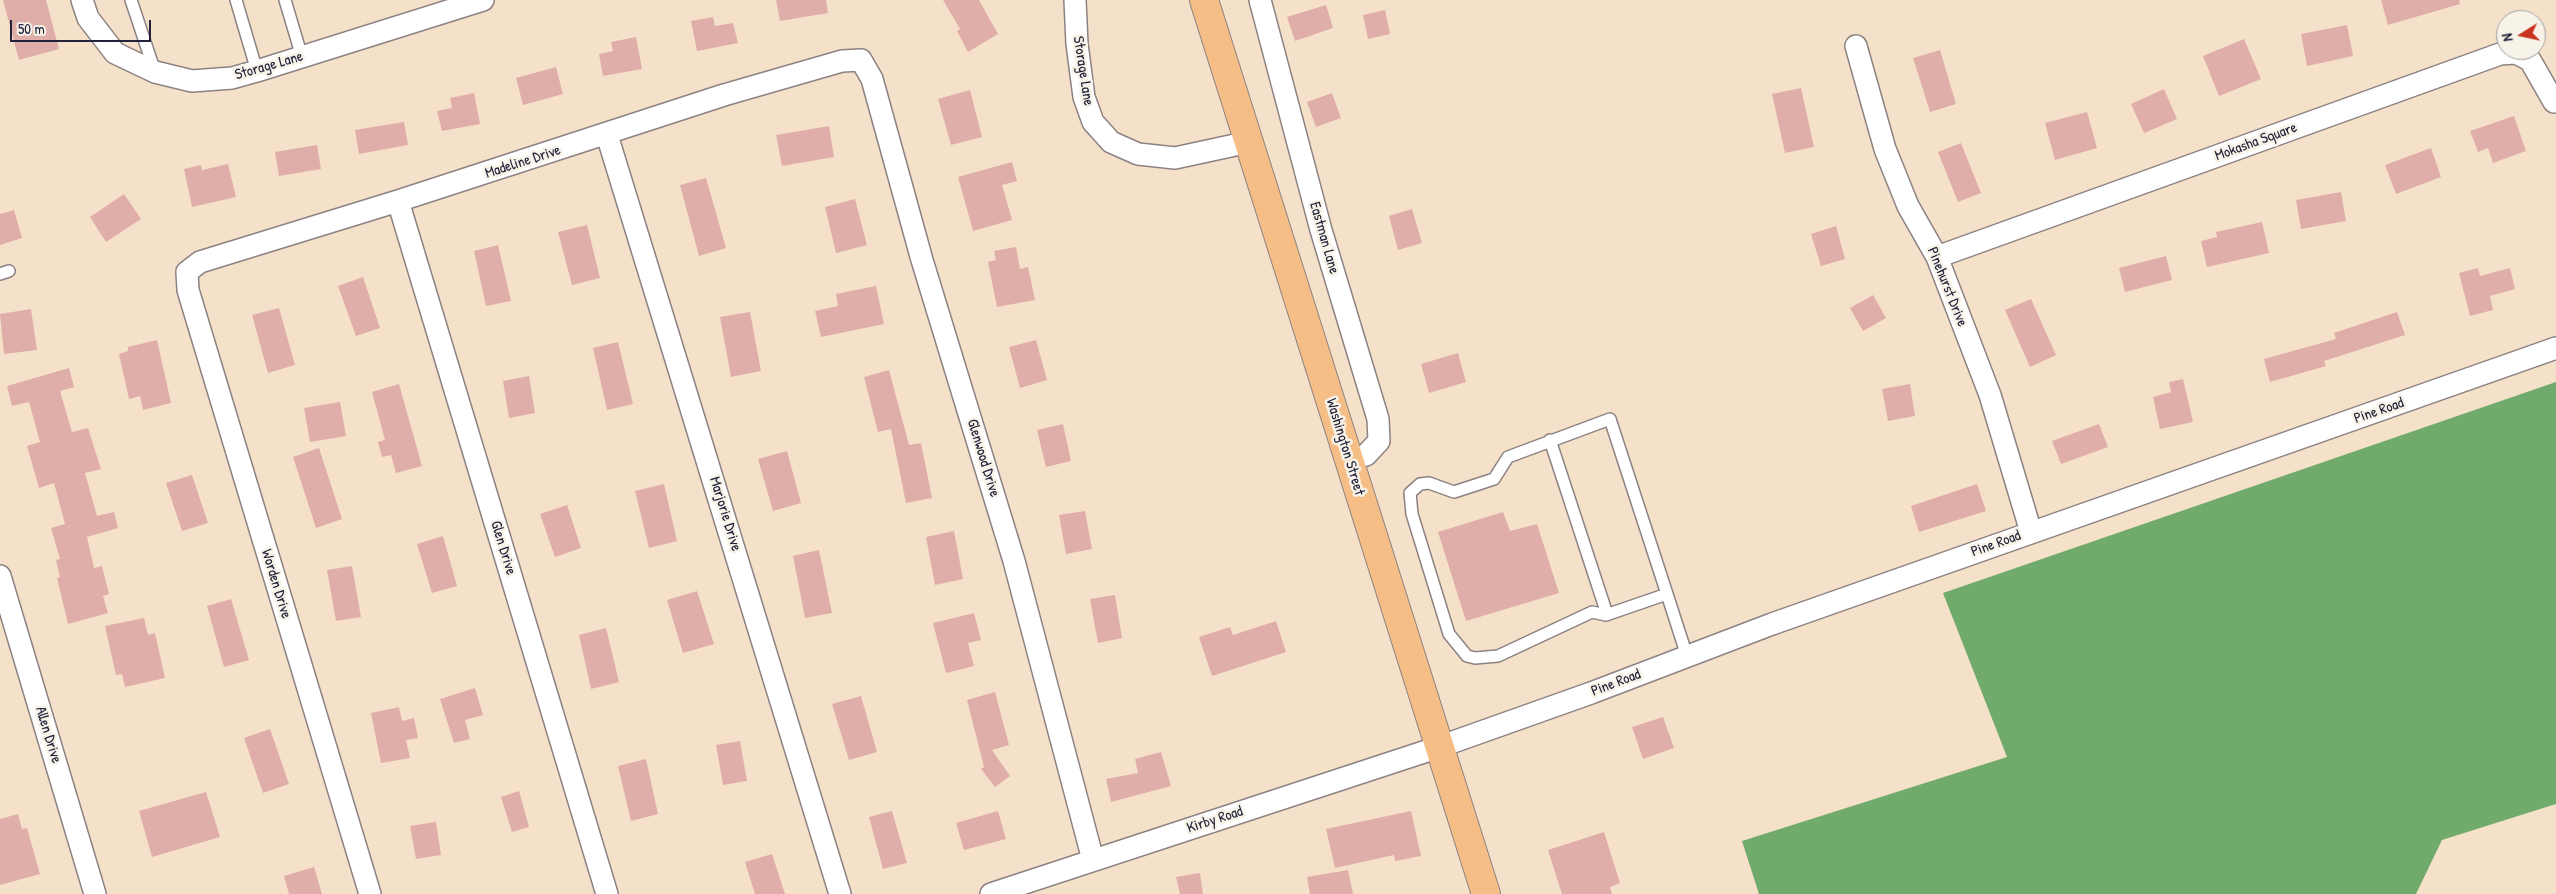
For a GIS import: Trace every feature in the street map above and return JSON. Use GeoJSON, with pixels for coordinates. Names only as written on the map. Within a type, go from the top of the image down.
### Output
{"type":"FeatureCollection","features":[{"type":"Feature","properties":{"kind":"highway","name":"Washington Street"},"geometry":{"type":"LineString","coordinates":[[1204,0],[1486,894]]}},
{"type":"Feature","properties":{"kind":"street","name":"Storage Lane"},"geometry":{"type":"LineString","coordinates":[[82,0],[88,18],[115,53],[155,72],[192,81],[232,78],[483,0]]}},
{"type":"Feature","properties":{"kind":"street","name":"Storage Lane"},"geometry":{"type":"LineString","coordinates":[[1075,0],[1077,44],[1084,97],[1093,122],[1111,142],[1138,154],[1174,158],[1249,142]]}},
{"type":"Feature","properties":{"kind":"street","name":"Eastman Lane"},"geometry":{"type":"LineString","coordinates":[[1260,0],[1319,221],[1378,419],[1379,441],[1366,455],[1349,460]]}},
{"type":"Feature","properties":{"kind":"street","name":"Pinehurst Drive"},"geometry":{"type":"LineString","coordinates":[[1856,46],[1885,150],[1908,206],[1937,257],[1990,395],[2031,532]]}},
{"type":"Feature","properties":{"kind":"street","name":"Mokasha Square"},"geometry":{"type":"LineString","coordinates":[[1937,257],[2500,54],[2516,52],[2530,60],[2554,102]]}},
{"type":"Feature","properties":{"kind":"street","name":"Madeline Drive"},"geometry":{"type":"LineString","coordinates":[[187,272],[200,262],[398,202],[742,90],[842,61],[861,60]]}},
{"type":"Feature","properties":{"kind":"street","name":"Glenwood Drive"},"geometry":{"type":"LineString","coordinates":[[861,60],[872,79],[922,260],[1014,561],[1093,860]]}},
{"type":"Feature","properties":{"kind":"street","name":"Marjorie Drive"},"geometry":{"type":"LineString","coordinates":[[607,135],[840,894]]}},
{"type":"Feature","properties":{"kind":"street","name":"Glen Drive"},"geometry":{"type":"LineString","coordinates":[[398,202],[607,894]]}},
{"type":"Feature","properties":{"kind":"street","name":"Worden Drive"},"geometry":{"type":"LineString","coordinates":[[187,272],[188,290],[370,894]]}},
{"type":"Feature","properties":{"kind":"street","name":"Pine Road"},"geometry":{"type":"LineString","coordinates":[[1439,747],[2031,532],[2556,348]]}},
{"type":"Feature","properties":{"kind":"street","name":"Allen Drive"},"geometry":{"type":"LineString","coordinates":[[0,576],[96,894]]}},
{"type":"Feature","properties":{"kind":"street","name":"Kirby Road"},"geometry":{"type":"LineString","coordinates":[[991,894],[1439,747]]}},
{"type":"Feature","properties":{"kind":"lane"},"geometry":{"type":"LineString","coordinates":[[131,0],[155,72]]}},
{"type":"Feature","properties":{"kind":"lane"},"geometry":{"type":"LineString","coordinates":[[236,0],[257,71]]}},
{"type":"Feature","properties":{"kind":"lane"},"geometry":{"type":"LineString","coordinates":[[285,0],[302,57]]}},
{"type":"Feature","properties":{"kind":"lane"},"geometry":{"type":"LineString","coordinates":[[1667,594],[1607,614],[1592,612],[1498,656],[1467,656],[1449,634],[1412,514],[1410,493],[1420,484],[1429,483],[1454,492],[1494,479],[1508,457],[1550,440],[1610,420],[1667,594],[1687,656]]}},
{"type":"Feature","properties":{"kind":"lane"},"geometry":{"type":"LineString","coordinates":[[1550,440],[1607,614]]}},
{"type":"Feature","properties":{"kind":"green space"},"geometry":{"type":"Polygon","coordinates":[[[2556,382],[2556,804],[2442,840],[2416,894],[1759,894],[1742,841],[2007,757],[1943,593],[2556,382]]]}},
{"type":"Feature","properties":{"kind":"building"},"geometry":{"type":"Polygon","coordinates":[[[3,0],[46,0],[59,49],[19,60],[3,0]]]}},
{"type":"Feature","properties":{"kind":"building"},"geometry":{"type":"Polygon","coordinates":[[[776,0],[826,0],[828,13],[780,21],[776,0]]]}},
{"type":"Feature","properties":{"kind":"building"},"geometry":{"type":"Polygon","coordinates":[[[943,0],[979,0],[998,34],[968,52],[957,31],[960,29],[943,0]]]}},
{"type":"Feature","properties":{"kind":"building"},"geometry":{"type":"Polygon","coordinates":[[[2381,0],[2459,0],[2460,4],[2388,25],[2381,0]]]}},
{"type":"Feature","properties":{"kind":"building"},"geometry":{"type":"Polygon","coordinates":[[[1326,5],[1333,28],[1295,41],[1287,17],[1326,5]]]}},
{"type":"Feature","properties":{"kind":"building"},"geometry":{"type":"Polygon","coordinates":[[[1385,10],[1390,34],[1368,39],[1363,15],[1385,10]]]}},
{"type":"Feature","properties":{"kind":"building"},"geometry":{"type":"Polygon","coordinates":[[[713,17],[715,26],[733,23],[738,43],[697,51],[691,21],[713,17]]]}},
{"type":"Feature","properties":{"kind":"building"},"geometry":{"type":"Polygon","coordinates":[[[2347,25],[2353,56],[2307,66],[2301,34],[2347,25]]]}},
{"type":"Feature","properties":{"kind":"building"},"geometry":{"type":"Polygon","coordinates":[[[636,37],[642,69],[603,76],[599,54],[613,51],[611,42],[636,37]]]}},
{"type":"Feature","properties":{"kind":"building"},"geometry":{"type":"Polygon","coordinates":[[[2244,39],[2261,79],[2219,96],[2203,56],[2244,39]]]}},
{"type":"Feature","properties":{"kind":"building"},"geometry":{"type":"Polygon","coordinates":[[[1940,50],[1956,104],[1930,112],[1913,58],[1940,50]]]}},
{"type":"Feature","properties":{"kind":"building"},"geometry":{"type":"Polygon","coordinates":[[[556,67],[563,94],[523,105],[516,78],[556,67]]]}},
{"type":"Feature","properties":{"kind":"building"},"geometry":{"type":"Polygon","coordinates":[[[1801,88],[1814,147],[1785,153],[1772,94],[1801,88]]]}},
{"type":"Feature","properties":{"kind":"building"},"geometry":{"type":"Polygon","coordinates":[[[2164,89],[2177,119],[2144,133],[2131,104],[2164,89]]]}},
{"type":"Feature","properties":{"kind":"building"},"geometry":{"type":"Polygon","coordinates":[[[970,90],[982,137],[951,145],[938,99],[970,90]]]}},
{"type":"Feature","properties":{"kind":"building"},"geometry":{"type":"Polygon","coordinates":[[[474,93],[480,124],[442,131],[437,111],[452,108],[450,98],[474,93]]]}},
{"type":"Feature","properties":{"kind":"building"},"geometry":{"type":"Polygon","coordinates":[[[1332,93],[1341,118],[1316,127],[1307,102],[1332,93]]]}},
{"type":"Feature","properties":{"kind":"building"},"geometry":{"type":"Polygon","coordinates":[[[2087,112],[2097,148],[2055,160],[2045,123],[2087,112]]]}},
{"type":"Feature","properties":{"kind":"building"},"geometry":{"type":"Polygon","coordinates":[[[2514,116],[2526,151],[2493,163],[2488,148],[2478,152],[2470,131],[2514,116]]]}},
{"type":"Feature","properties":{"kind":"building"},"geometry":{"type":"Polygon","coordinates":[[[404,122],[408,145],[359,154],[355,130],[404,122]]]}},
{"type":"Feature","properties":{"kind":"building"},"geometry":{"type":"Polygon","coordinates":[[[829,126],[834,157],[782,166],[776,135],[829,126]]]}},
{"type":"Feature","properties":{"kind":"building"},"geometry":{"type":"Polygon","coordinates":[[[1961,143],[1981,193],[1958,202],[1938,152],[1961,143]]]}},
{"type":"Feature","properties":{"kind":"building"},"geometry":{"type":"Polygon","coordinates":[[[317,145],[321,169],[279,176],[275,152],[317,145]]]}},
{"type":"Feature","properties":{"kind":"building"},"geometry":{"type":"Polygon","coordinates":[[[2431,148],[2441,177],[2396,194],[2385,165],[2431,148]]]}},
{"type":"Feature","properties":{"kind":"building"},"geometry":{"type":"Polygon","coordinates":[[[1012,162],[1017,181],[1002,185],[1012,220],[973,231],[958,177],[1012,162]]]}},
{"type":"Feature","properties":{"kind":"building"},"geometry":{"type":"Polygon","coordinates":[[[228,164],[236,197],[192,207],[184,169],[201,165],[202,170],[228,164]]]}},
{"type":"Feature","properties":{"kind":"building"},"geometry":{"type":"Polygon","coordinates":[[[706,178],[726,248],[699,256],[680,185],[706,178]]]}},
{"type":"Feature","properties":{"kind":"building"},"geometry":{"type":"Polygon","coordinates":[[[2341,192],[2346,221],[2301,229],[2296,200],[2341,192]]]}},
{"type":"Feature","properties":{"kind":"building"},"geometry":{"type":"Polygon","coordinates":[[[124,194],[141,219],[106,242],[90,217],[124,194]]]}},
{"type":"Feature","properties":{"kind":"building"},"geometry":{"type":"Polygon","coordinates":[[[855,199],[867,245],[836,253],[825,207],[855,199]]]}},
{"type":"Feature","properties":{"kind":"building"},"geometry":{"type":"Polygon","coordinates":[[[1412,209],[1422,243],[1398,250],[1389,216],[1412,209]]]}},
{"type":"Feature","properties":{"kind":"building"},"geometry":{"type":"Polygon","coordinates":[[[14,210],[22,238],[0,245],[0,214],[14,210]]]}},
{"type":"Feature","properties":{"kind":"building"},"geometry":{"type":"Polygon","coordinates":[[[2262,222],[2269,253],[2207,267],[2201,241],[2217,237],[2216,232],[2262,222]]]}},
{"type":"Feature","properties":{"kind":"building"},"geometry":{"type":"Polygon","coordinates":[[[587,225],[600,278],[572,285],[558,232],[587,225]]]}},
{"type":"Feature","properties":{"kind":"building"},"geometry":{"type":"Polygon","coordinates":[[[1836,226],[1845,259],[1821,266],[1811,234],[1836,226]]]}},
{"type":"Feature","properties":{"kind":"building"},"geometry":{"type":"Polygon","coordinates":[[[498,245],[511,301],[486,306],[474,251],[498,245]]]}},
{"type":"Feature","properties":{"kind":"building"},"geometry":{"type":"Polygon","coordinates":[[[1016,247],[1020,269],[1028,267],[1035,300],[997,307],[988,262],[996,260],[994,251],[1016,247]]]}},
{"type":"Feature","properties":{"kind":"building"},"geometry":{"type":"Polygon","coordinates":[[[2166,256],[2172,280],[2125,292],[2119,268],[2166,256]]]}},
{"type":"Feature","properties":{"kind":"building"},"geometry":{"type":"Polygon","coordinates":[[[2478,268],[2480,276],[2510,268],[2515,289],[2490,296],[2493,310],[2470,316],[2459,273],[2478,268]]]}},
{"type":"Feature","properties":{"kind":"building"},"geometry":{"type":"Polygon","coordinates":[[[363,277],[380,328],[356,336],[338,286],[363,277]]]}},
{"type":"Feature","properties":{"kind":"building"},"geometry":{"type":"Polygon","coordinates":[[[876,286],[884,324],[821,337],[815,311],[838,306],[836,294],[876,286]]]}},
{"type":"Feature","properties":{"kind":"building"},"geometry":{"type":"Polygon","coordinates":[[[1873,295],[1886,318],[1863,331],[1850,308],[1873,295]]]}},
{"type":"Feature","properties":{"kind":"building"},"geometry":{"type":"Polygon","coordinates":[[[2031,299],[2056,355],[2030,367],[2005,310],[2031,299]]]}},
{"type":"Feature","properties":{"kind":"building"},"geometry":{"type":"Polygon","coordinates":[[[279,308],[295,365],[268,373],[252,315],[279,308]]]}},
{"type":"Feature","properties":{"kind":"building"},"geometry":{"type":"Polygon","coordinates":[[[31,309],[37,350],[4,354],[0,314],[31,309]]]}},
{"type":"Feature","properties":{"kind":"building"},"geometry":{"type":"Polygon","coordinates":[[[750,312],[761,371],[731,377],[720,317],[750,312]]]}},
{"type":"Feature","properties":{"kind":"building"},"geometry":{"type":"Polygon","coordinates":[[[2397,312],[2405,335],[2324,361],[2326,366],[2270,382],[2264,359],[2336,339],[2334,333],[2397,312]]]}},
{"type":"Feature","properties":{"kind":"building"},"geometry":{"type":"Polygon","coordinates":[[[157,340],[171,403],[143,410],[140,396],[129,399],[119,354],[128,351],[128,347],[157,340]]]}},
{"type":"Feature","properties":{"kind":"building"},"geometry":{"type":"Polygon","coordinates":[[[1036,340],[1047,380],[1020,388],[1009,347],[1036,340]]]}},
{"type":"Feature","properties":{"kind":"building"},"geometry":{"type":"Polygon","coordinates":[[[618,342],[633,404],[607,410],[593,348],[618,342]]]}},
{"type":"Feature","properties":{"kind":"building"},"geometry":{"type":"Polygon","coordinates":[[[1458,353],[1466,382],[1429,393],[1421,364],[1458,353]]]}},
{"type":"Feature","properties":{"kind":"building"},"geometry":{"type":"Polygon","coordinates":[[[69,368],[74,387],[60,391],[72,432],[88,428],[101,469],[85,473],[97,516],[114,512],[118,528],[87,537],[94,568],[102,566],[109,594],[103,596],[108,613],[68,624],[57,578],[60,577],[56,560],[60,559],[51,528],[65,524],[54,483],[39,488],[27,446],[40,442],[29,402],[12,406],[7,386],[69,368]]]}},
{"type":"Feature","properties":{"kind":"building"},"geometry":{"type":"Polygon","coordinates":[[[889,370],[909,445],[921,443],[932,498],[906,503],[891,429],[878,432],[864,377],[889,370]]]}},
{"type":"Feature","properties":{"kind":"building"},"geometry":{"type":"Polygon","coordinates":[[[529,376],[535,413],[509,418],[503,381],[529,376]]]}},
{"type":"Feature","properties":{"kind":"building"},"geometry":{"type":"Polygon","coordinates":[[[2183,379],[2193,422],[2160,429],[2153,397],[2171,392],[2169,382],[2183,379]]]}},
{"type":"Feature","properties":{"kind":"building"},"geometry":{"type":"Polygon","coordinates":[[[399,384],[422,466],[396,473],[391,455],[382,457],[378,442],[385,440],[372,392],[399,384]]]}},
{"type":"Feature","properties":{"kind":"building"},"geometry":{"type":"Polygon","coordinates":[[[1910,384],[1915,416],[1888,421],[1882,389],[1910,384]]]}},
{"type":"Feature","properties":{"kind":"building"},"geometry":{"type":"Polygon","coordinates":[[[340,402],[346,436],[310,442],[304,408],[340,402]]]}},
{"type":"Feature","properties":{"kind":"building"},"geometry":{"type":"Polygon","coordinates":[[[1063,424],[1071,461],[1046,467],[1037,430],[1063,424]]]}},
{"type":"Feature","properties":{"kind":"building"},"geometry":{"type":"Polygon","coordinates":[[[2099,424],[2108,447],[2061,464],[2052,441],[2099,424]]]}},
{"type":"Feature","properties":{"kind":"building"},"geometry":{"type":"Polygon","coordinates":[[[319,448],[342,519],[316,528],[293,457],[319,448]]]}},
{"type":"Feature","properties":{"kind":"building"},"geometry":{"type":"Polygon","coordinates":[[[787,451],[801,503],[773,511],[758,459],[787,451]]]}},
{"type":"Feature","properties":{"kind":"building"},"geometry":{"type":"Polygon","coordinates":[[[192,475],[208,523],[182,531],[166,483],[192,475]]]}},
{"type":"Feature","properties":{"kind":"building"},"geometry":{"type":"Polygon","coordinates":[[[664,484],[677,541],[649,548],[635,491],[664,484]]]}},
{"type":"Feature","properties":{"kind":"building"},"geometry":{"type":"Polygon","coordinates":[[[1977,484],[1986,511],[1919,532],[1911,506],[1977,484]]]}},
{"type":"Feature","properties":{"kind":"building"},"geometry":{"type":"Polygon","coordinates":[[[567,505],[581,548],[555,557],[540,514],[567,505]]]}},
{"type":"Feature","properties":{"kind":"building"},"geometry":{"type":"Polygon","coordinates":[[[1085,511],[1092,549],[1066,554],[1059,515],[1085,511]]]}},
{"type":"Feature","properties":{"kind":"building"},"geometry":{"type":"Polygon","coordinates":[[[1503,512],[1510,531],[1537,524],[1559,593],[1466,621],[1438,532],[1503,512]]]}},
{"type":"Feature","properties":{"kind":"building"},"geometry":{"type":"Polygon","coordinates":[[[954,531],[963,579],[935,585],[926,537],[954,531]]]}},
{"type":"Feature","properties":{"kind":"building"},"geometry":{"type":"Polygon","coordinates":[[[443,536],[457,586],[432,593],[417,544],[443,536]]]}},
{"type":"Feature","properties":{"kind":"building"},"geometry":{"type":"Polygon","coordinates":[[[819,550],[832,613],[805,618],[793,556],[819,550]]]}},
{"type":"Feature","properties":{"kind":"building"},"geometry":{"type":"Polygon","coordinates":[[[352,566],[361,617],[336,621],[327,570],[352,566]]]}},
{"type":"Feature","properties":{"kind":"building"},"geometry":{"type":"Polygon","coordinates":[[[697,591],[714,644],[683,653],[667,600],[697,591]]]}},
{"type":"Feature","properties":{"kind":"building"},"geometry":{"type":"Polygon","coordinates":[[[1115,595],[1122,638],[1098,643],[1090,599],[1115,595]]]}},
{"type":"Feature","properties":{"kind":"building"},"geometry":{"type":"Polygon","coordinates":[[[231,599],[249,660],[224,667],[207,606],[231,599]]]}},
{"type":"Feature","properties":{"kind":"building"},"geometry":{"type":"Polygon","coordinates":[[[974,613],[981,640],[968,643],[974,666],[946,673],[933,623],[974,613]]]}},
{"type":"Feature","properties":{"kind":"building"},"geometry":{"type":"Polygon","coordinates":[[[144,618],[148,635],[155,633],[165,678],[125,687],[122,674],[116,675],[105,626],[144,618]]]}},
{"type":"Feature","properties":{"kind":"building"},"geometry":{"type":"Polygon","coordinates":[[[1276,621],[1286,652],[1212,676],[1199,637],[1230,627],[1233,635],[1276,621]]]}},
{"type":"Feature","properties":{"kind":"building"},"geometry":{"type":"Polygon","coordinates":[[[606,628],[619,682],[591,689],[579,635],[606,628]]]}},
{"type":"Feature","properties":{"kind":"building"},"geometry":{"type":"Polygon","coordinates":[[[475,688],[483,715],[465,720],[470,739],[454,743],[440,699],[475,688]]]}},
{"type":"Feature","properties":{"kind":"building"},"geometry":{"type":"Polygon","coordinates":[[[995,692],[1009,745],[992,750],[1010,776],[995,787],[981,769],[984,767],[967,700],[995,692]]]}},
{"type":"Feature","properties":{"kind":"building"},"geometry":{"type":"Polygon","coordinates":[[[861,696],[877,752],[849,760],[832,704],[861,696]]]}},
{"type":"Feature","properties":{"kind":"building"},"geometry":{"type":"Polygon","coordinates":[[[399,707],[402,721],[414,718],[418,738],[406,740],[410,758],[381,763],[371,713],[399,707]]]}},
{"type":"Feature","properties":{"kind":"building"},"geometry":{"type":"Polygon","coordinates":[[[1663,717],[1674,748],[1643,759],[1632,727],[1663,717]]]}},
{"type":"Feature","properties":{"kind":"building"},"geometry":{"type":"Polygon","coordinates":[[[270,729],[289,784],[263,793],[244,738],[270,729]]]}},
{"type":"Feature","properties":{"kind":"building"},"geometry":{"type":"Polygon","coordinates":[[[740,741],[747,781],[723,785],[716,745],[740,741]]]}},
{"type":"Feature","properties":{"kind":"building"},"geometry":{"type":"Polygon","coordinates":[[[1161,752],[1171,786],[1111,802],[1106,779],[1138,773],[1135,759],[1161,752]]]}},
{"type":"Feature","properties":{"kind":"building"},"geometry":{"type":"Polygon","coordinates":[[[646,759],[658,814],[631,821],[618,766],[646,759]]]}},
{"type":"Feature","properties":{"kind":"building"},"geometry":{"type":"Polygon","coordinates":[[[519,791],[529,827],[512,832],[501,797],[519,791]]]}},
{"type":"Feature","properties":{"kind":"building"},"geometry":{"type":"Polygon","coordinates":[[[206,792],[220,837],[152,857],[139,811],[206,792]]]}},
{"type":"Feature","properties":{"kind":"building"},"geometry":{"type":"Polygon","coordinates":[[[892,811],[907,863],[883,869],[869,817],[892,811]]]}},
{"type":"Feature","properties":{"kind":"building"},"geometry":{"type":"Polygon","coordinates":[[[998,811],[1006,839],[964,850],[956,823],[998,811]]]}},
{"type":"Feature","properties":{"kind":"building"},"geometry":{"type":"Polygon","coordinates":[[[1411,811],[1421,856],[1395,861],[1394,855],[1335,868],[1326,829],[1411,811]]]}},
{"type":"Feature","properties":{"kind":"building"},"geometry":{"type":"Polygon","coordinates":[[[18,814],[22,829],[27,828],[40,874],[0,885],[0,819],[18,814]]]}},
{"type":"Feature","properties":{"kind":"building"},"geometry":{"type":"Polygon","coordinates":[[[436,822],[441,855],[416,859],[410,826],[436,822]]]}},
{"type":"Feature","properties":{"kind":"building"},"geometry":{"type":"Polygon","coordinates":[[[1604,832],[1620,883],[1610,887],[1612,894],[1562,894],[1548,850],[1604,832]]]}},
{"type":"Feature","properties":{"kind":"building"},"geometry":{"type":"Polygon","coordinates":[[[772,854],[785,894],[755,894],[745,862],[772,854]]]}},
{"type":"Feature","properties":{"kind":"building"},"geometry":{"type":"Polygon","coordinates":[[[314,867],[322,894],[289,894],[284,876],[314,867]]]}},
{"type":"Feature","properties":{"kind":"building"},"geometry":{"type":"Polygon","coordinates":[[[1348,870],[1353,894],[1310,894],[1307,877],[1348,870]]]}},
{"type":"Feature","properties":{"kind":"building"},"geometry":{"type":"Polygon","coordinates":[[[1200,873],[1203,894],[1180,894],[1176,877],[1200,873]]]}}]}
